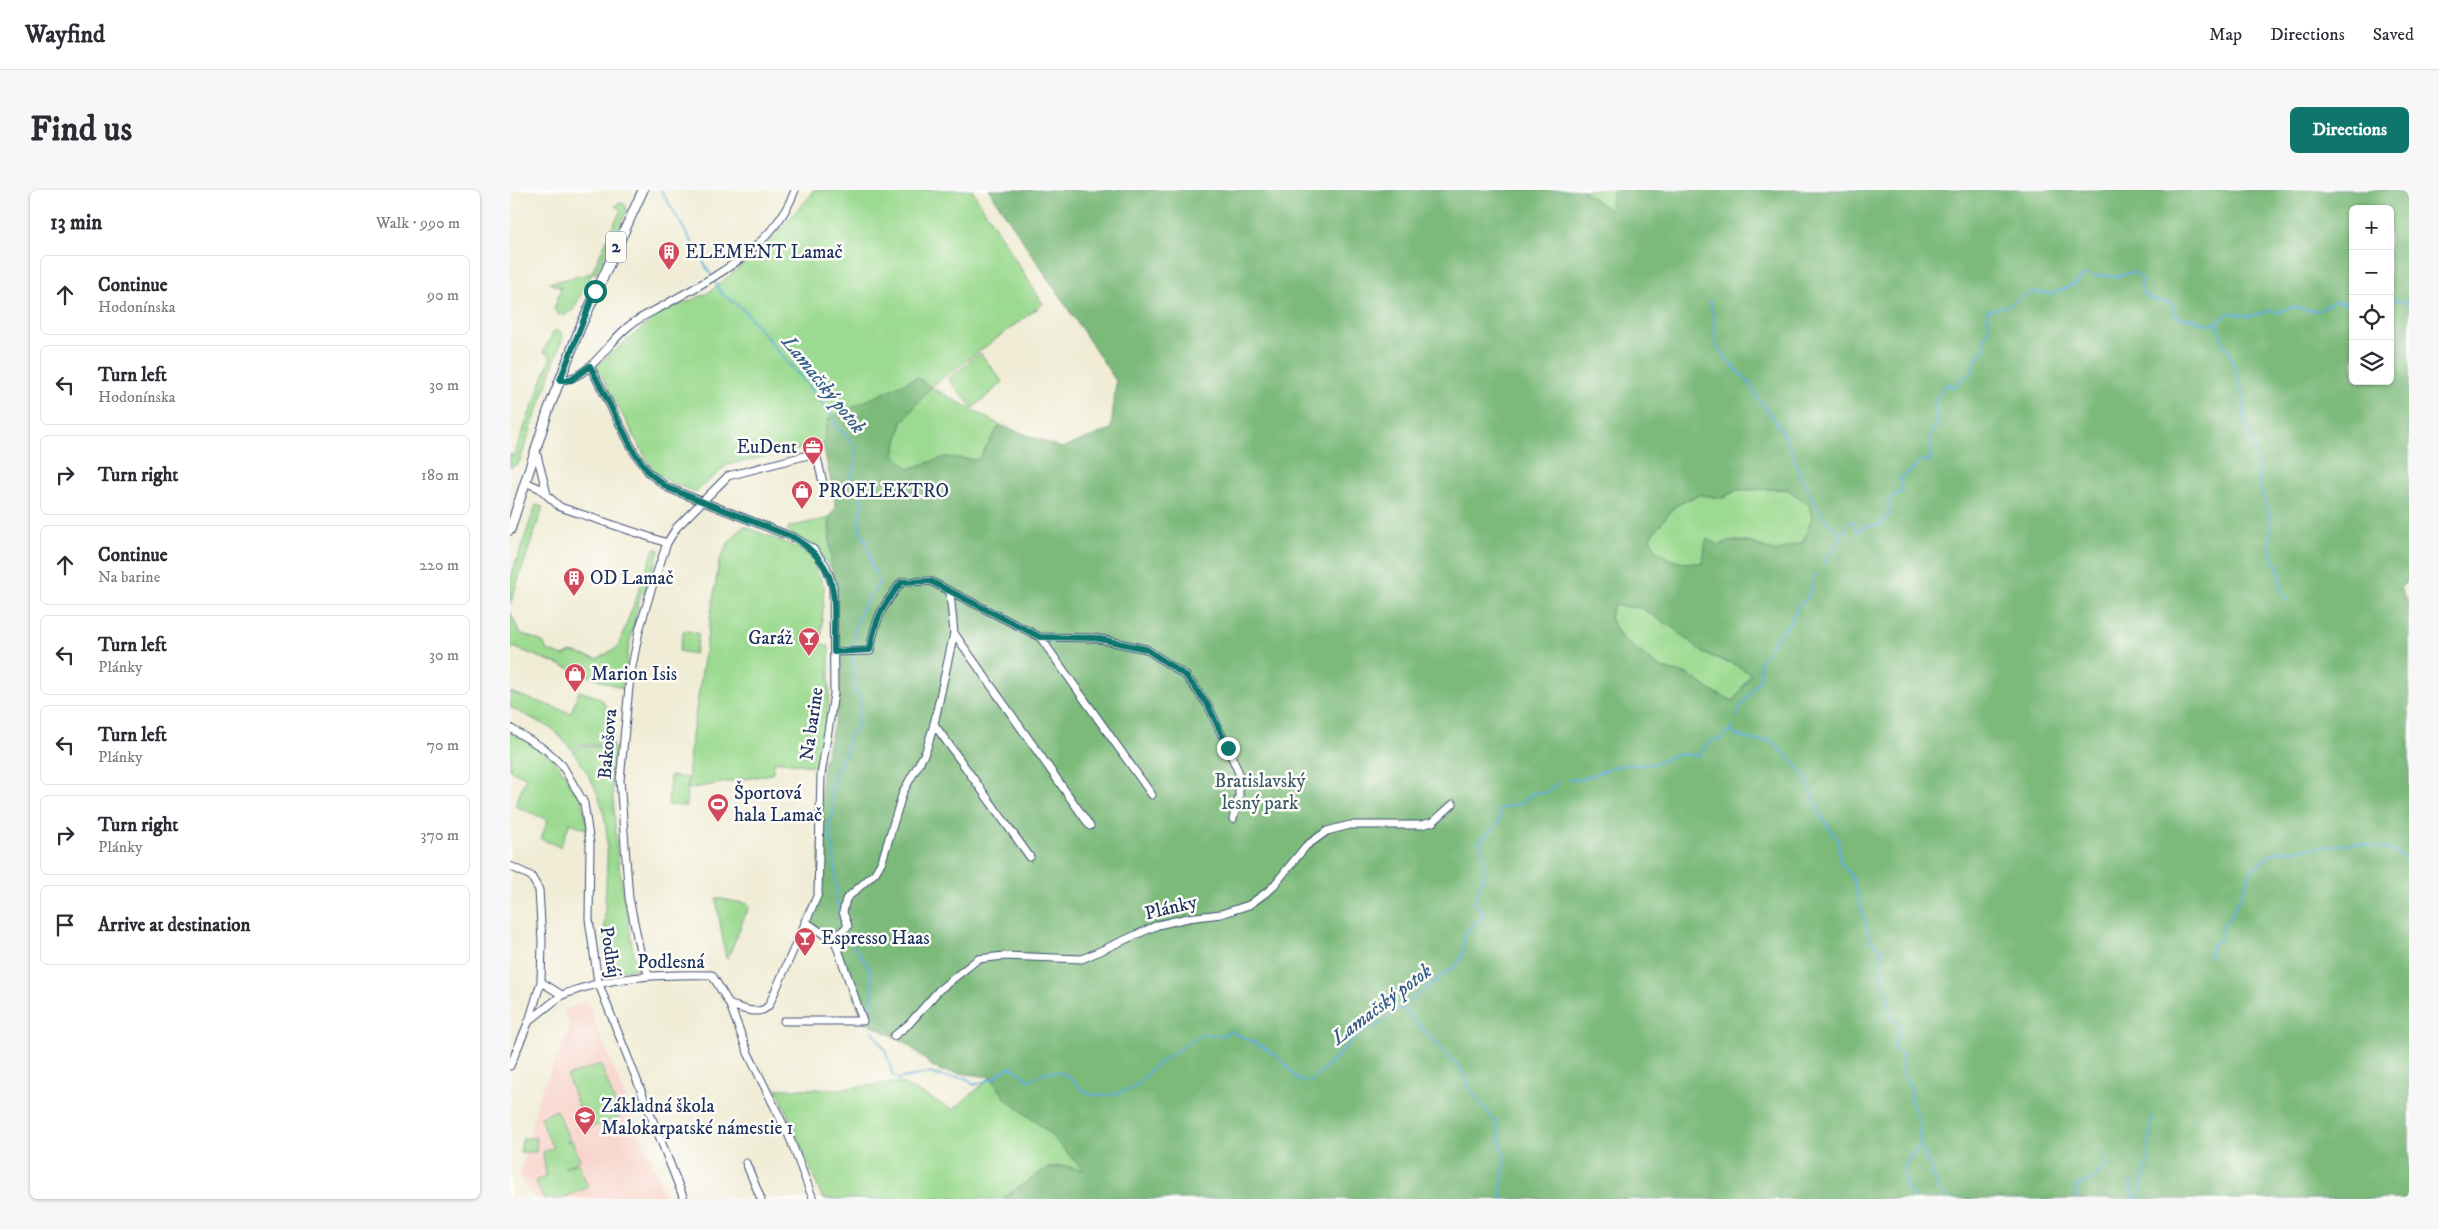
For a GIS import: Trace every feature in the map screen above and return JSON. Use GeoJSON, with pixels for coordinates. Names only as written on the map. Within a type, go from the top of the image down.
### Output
{"type":"FeatureCollection","features":[{"type":"Feature","properties":{"kind":"main road","name":"2"},"geometry":{"type":"LineString","coordinates":[[510,530],[535,450],[560,380],[595,291],[643,190]]}},
{"type":"Feature","properties":{"kind":"street"},"geometry":{"type":"LineString","coordinates":[[560,380],[571,380],[590,366],[630,325],[742,259],[777,224],[795,190]]}},
{"type":"Feature","properties":{"kind":"street","name":"Na barine"},"geometry":{"type":"LineString","coordinates":[[590,366],[634,452],[649,473],[668,488],[795,538],[813,549],[826,566],[833,586],[834,652],[832,716],[821,776],[818,894],[766,1009],[755,1011],[730,1005]]}},
{"type":"Feature","properties":{"kind":"street"},"geometry":{"type":"LineString","coordinates":[[535,450],[548,497]]}},
{"type":"Feature","properties":{"kind":"street","name":"Bakošova"},"geometry":{"type":"LineString","coordinates":[[649,976],[640,951],[629,898],[620,780],[634,658],[644,615],[667,543],[677,527],[728,476],[816,452],[823,483]]}},
{"type":"Feature","properties":{"kind":"street"},"geometry":{"type":"LineString","coordinates":[[525,482],[539,488],[560,507],[667,543]]}},
{"type":"Feature","properties":{"kind":"street"},"geometry":{"type":"LineString","coordinates":[[834,652],[870,650],[874,627],[883,606],[902,582],[930,581],[950,593],[1040,637],[1095,638],[1146,649],[1186,676],[1208,705],[1239,772],[1239,797],[1233,819]]}},
{"type":"Feature","properties":{"kind":"street"},"geometry":{"type":"LineString","coordinates":[[806,920],[830,939],[837,936],[847,926],[843,912],[846,899],[875,873],[882,861],[903,792],[926,751],[934,724],[954,633],[950,593]]}},
{"type":"Feature","properties":{"kind":"street"},"geometry":{"type":"LineString","coordinates":[[954,633],[1090,826]]}},
{"type":"Feature","properties":{"kind":"street"},"geometry":{"type":"LineString","coordinates":[[1040,637],[1152,795]]}},
{"type":"Feature","properties":{"kind":"street"},"geometry":{"type":"LineString","coordinates":[[510,723],[523,734]]}},
{"type":"Feature","properties":{"kind":"street"},"geometry":{"type":"LineString","coordinates":[[934,724],[1030,857]]}},
{"type":"Feature","properties":{"kind":"street","name":"Podháj"},"geometry":{"type":"LineString","coordinates":[[510,730],[523,734],[546,750],[562,765],[584,803],[590,844],[589,919],[598,982],[684,1199]]}},
{"type":"Feature","properties":{"kind":"street","name":"Plánky"},"geometry":{"type":"LineString","coordinates":[[894,1036],[909,1024],[939,990],[978,959],[1004,956],[1082,958],[1158,925],[1188,918],[1221,914],[1249,905],[1271,889],[1306,846],[1327,831],[1350,825],[1421,825],[1433,822],[1453,804]]}},
{"type":"Feature","properties":{"kind":"street"},"geometry":{"type":"LineString","coordinates":[[510,866],[531,876],[539,890],[542,941],[541,982],[529,1021],[510,1066]]}},
{"type":"Feature","properties":{"kind":"street"},"geometry":{"type":"LineString","coordinates":[[784,1020],[863,1021],[837,936]]}},
{"type":"Feature","properties":{"kind":"street","name":"Podlesná"},"geometry":{"type":"LineString","coordinates":[[562,994],[598,982],[649,976],[712,975],[730,1005]]}},
{"type":"Feature","properties":{"kind":"street"},"geometry":{"type":"LineString","coordinates":[[529,1021],[562,994],[541,982]]}},
{"type":"Feature","properties":{"kind":"street"},"geometry":{"type":"LineString","coordinates":[[730,1005],[748,1053],[789,1136],[813,1199]]}},
{"type":"Feature","properties":{"kind":"street"},"geometry":{"type":"LineString","coordinates":[[746,1163],[761,1199]]}},
{"type":"Feature","properties":{"kind":"shaded area","name":"Základná škola Malokarpatské námestie 1"},"geometry":{"type":"Polygon","coordinates":[[[586,1000],[667,1199],[535,1199],[519,1176],[539,1096],[571,1025],[563,1011],[586,1000]]]}},
{"type":"Feature","properties":{"kind":"green space"},"geometry":{"type":"Polygon","coordinates":[[[813,190],[972,190],[1043,304],[931,387],[829,418],[823,444],[727,465],[696,492],[673,484],[653,471],[596,366],[659,314],[708,293],[763,248],[812,194],[813,190]]]}},
{"type":"Feature","properties":{"kind":"green space","name":"Bratislavský lesný park"},"geometry":{"type":"Polygon","coordinates":[[[989,190],[1582,190],[1609,210],[1614,190],[2409,190],[2409,580],[2400,588],[2409,604],[2409,1199],[1002,1199],[1044,1170],[1064,1166],[1083,1170],[1046,1130],[1006,1099],[991,1077],[942,1071],[932,1066],[905,1042],[863,1021],[834,938],[806,921],[818,894],[822,770],[836,716],[836,587],[831,567],[829,518],[836,507],[823,444],[829,418],[917,377],[931,387],[902,422],[894,454],[909,469],[945,457],[978,460],[1000,425],[1062,448],[1111,429],[1116,381],[989,190]],[[1787,489],[1737,490],[1723,498],[1698,495],[1675,506],[1650,537],[1653,545],[1664,556],[1678,562],[1703,563],[1706,539],[1720,545],[1748,542],[1775,552],[1803,542],[1812,518],[1809,505],[1787,489]],[[1613,605],[1610,618],[1621,638],[1661,668],[1689,675],[1713,692],[1734,701],[1751,674],[1734,664],[1705,654],[1672,627],[1641,608],[1613,605]]]}},
{"type":"Feature","properties":{"kind":"green space"},"geometry":{"type":"Polygon","coordinates":[[[1582,190],[1614,190],[1609,210],[1582,190]]]}},
{"type":"Feature","properties":{"kind":"green space"},"geometry":{"type":"Polygon","coordinates":[[[618,203],[625,204],[627,210],[596,274],[592,272],[621,209],[615,206],[618,203]]]}},
{"type":"Feature","properties":{"kind":"green space"},"geometry":{"type":"Polygon","coordinates":[[[592,273],[573,310],[565,315],[557,314],[554,308],[561,288],[549,283],[592,273]]]}},
{"type":"Feature","properties":{"kind":"green space"},"geometry":{"type":"Polygon","coordinates":[[[554,331],[560,331],[563,337],[519,463],[510,468],[510,454],[514,455],[551,356],[543,352],[554,331]]]}},
{"type":"Feature","properties":{"kind":"green space"},"geometry":{"type":"Polygon","coordinates":[[[980,353],[1003,382],[973,408],[948,379],[980,353]]]}},
{"type":"Feature","properties":{"kind":"green space"},"geometry":{"type":"Polygon","coordinates":[[[931,387],[1000,425],[978,460],[945,457],[909,469],[894,454],[902,422],[931,387]]]}},
{"type":"Feature","properties":{"kind":"green space"},"geometry":{"type":"Polygon","coordinates":[[[1787,489],[1809,505],[1812,518],[1803,542],[1775,552],[1748,542],[1726,542],[1720,545],[1703,563],[1678,562],[1664,556],[1653,545],[1650,537],[1675,506],[1698,495],[1723,498],[1736,490],[1787,489]]]}},
{"type":"Feature","properties":{"kind":"green space"},"geometry":{"type":"Polygon","coordinates":[[[536,505],[543,507],[510,604],[510,579],[536,505]]]}},
{"type":"Feature","properties":{"kind":"green space"},"geometry":{"type":"Polygon","coordinates":[[[829,518],[831,567],[812,546],[787,530],[789,527],[829,518]]]}},
{"type":"Feature","properties":{"kind":"green space"},"geometry":{"type":"Polygon","coordinates":[[[744,526],[796,547],[811,557],[824,587],[821,644],[829,646],[829,699],[819,767],[775,761],[772,774],[688,789],[690,749],[719,562],[728,543],[744,526]]]}},
{"type":"Feature","properties":{"kind":"green space"},"geometry":{"type":"Polygon","coordinates":[[[657,548],[659,551],[645,592],[641,593],[629,645],[623,689],[513,647],[510,651],[510,612],[520,633],[543,642],[547,650],[563,656],[571,652],[597,659],[618,647],[654,549],[657,548]]]}},
{"type":"Feature","properties":{"kind":"green space"},"geometry":{"type":"Polygon","coordinates":[[[1613,605],[1641,608],[1672,627],[1705,654],[1734,664],[1751,673],[1734,701],[1713,692],[1689,675],[1661,668],[1621,638],[1610,618],[1613,605]]]}},
{"type":"Feature","properties":{"kind":"green space"},"geometry":{"type":"Polygon","coordinates":[[[684,630],[699,634],[695,654],[679,651],[684,630]]]}},
{"type":"Feature","properties":{"kind":"green space"},"geometry":{"type":"Polygon","coordinates":[[[579,691],[601,698],[608,710],[615,710],[612,746],[580,744],[572,750],[554,730],[510,707],[510,692],[571,713],[579,691]]]}},
{"type":"Feature","properties":{"kind":"green space"},"geometry":{"type":"Polygon","coordinates":[[[510,731],[546,750],[580,793],[589,830],[570,823],[560,847],[541,839],[548,820],[515,806],[526,777],[510,770],[510,731]]]}},
{"type":"Feature","properties":{"kind":"green space"},"geometry":{"type":"Polygon","coordinates":[[[582,746],[616,748],[612,778],[617,854],[634,957],[642,961],[640,969],[616,971],[611,969],[608,962],[604,931],[607,864],[606,827],[603,809],[596,791],[573,752],[582,746]]]}},
{"type":"Feature","properties":{"kind":"green space"},"geometry":{"type":"Polygon","coordinates":[[[670,776],[688,778],[686,806],[668,805],[670,776]]]}},
{"type":"Feature","properties":{"kind":"green space"},"geometry":{"type":"Polygon","coordinates":[[[716,898],[748,904],[749,908],[728,958],[726,958],[716,898]]]}},
{"type":"Feature","properties":{"kind":"green space"},"geometry":{"type":"Polygon","coordinates":[[[601,1064],[620,1117],[587,1129],[567,1076],[601,1064]]]}},
{"type":"Feature","properties":{"kind":"green space"},"geometry":{"type":"Polygon","coordinates":[[[991,1077],[1006,1099],[1046,1130],[1084,1171],[1064,1166],[1052,1167],[1044,1170],[1002,1199],[823,1199],[777,1089],[838,1089],[899,1082],[953,1110],[991,1077]]]}},
{"type":"Feature","properties":{"kind":"green space"},"geometry":{"type":"Polygon","coordinates":[[[556,1110],[569,1138],[567,1142],[572,1140],[580,1160],[564,1168],[578,1163],[588,1187],[561,1199],[544,1199],[535,1181],[546,1176],[543,1152],[554,1147],[540,1118],[556,1110]]]}},
{"type":"Feature","properties":{"kind":"green space"},"geometry":{"type":"Polygon","coordinates":[[[523,1138],[537,1138],[536,1152],[520,1152],[523,1138]]]}},
{"type":"Feature","properties":{"kind":"waterway","name":"Lamačský potok"},"geometry":{"type":"LineString","coordinates":[[661,190],[711,275]]}},
{"type":"Feature","properties":{"kind":"waterway","name":"Lamačský potok"},"geometry":{"type":"LineString","coordinates":[[2094,276],[2114,277],[2132,272],[2142,278],[2141,291],[2150,299],[2172,304],[2176,316],[2185,319],[2191,318],[2204,324],[2217,323],[2229,313],[2250,316],[2270,311],[2278,312],[2291,307],[2318,311],[2335,301],[2349,304]]}},
{"type":"Feature","properties":{"kind":"waterway","name":"Lamačský potok"},"geometry":{"type":"LineString","coordinates":[[1823,564],[1851,520],[1858,532],[1863,527],[1880,525],[1889,515],[1888,503],[1896,494],[1903,492],[1900,478],[1911,471],[1921,460],[1930,461],[1932,450],[1929,437],[1938,423],[1934,402],[1946,384],[1954,387],[1963,378],[1972,373],[1977,357],[1985,349],[1984,339],[1989,330],[1987,311],[2009,305],[2032,292],[2052,294],[2077,283],[2081,277],[2086,275]]}},
{"type":"Feature","properties":{"kind":"waterway","name":"Lamačský potok"},"geometry":{"type":"LineString","coordinates":[[713,279],[722,294],[742,308],[832,415],[836,427],[848,437],[855,450],[856,464],[849,478],[859,491],[863,505],[859,516],[860,530],[867,543],[872,567],[879,581],[858,619],[855,631],[855,649]]}},
{"type":"Feature","properties":{"kind":"waterway","name":"Lamačský potok"},"geometry":{"type":"LineString","coordinates":[[2394,300],[2409,303]]}},
{"type":"Feature","properties":{"kind":"waterway"},"geometry":{"type":"LineString","coordinates":[[1710,302],[1717,346],[1751,385],[1758,399],[1770,413],[1788,442],[1802,479],[1825,519],[1841,534]]}},
{"type":"Feature","properties":{"kind":"waterway"},"geometry":{"type":"LineString","coordinates":[[2217,323],[2240,383],[2245,404],[2243,412],[2255,450],[2262,495],[2271,516],[2270,550],[2280,573],[2281,589],[2287,600]]}},
{"type":"Feature","properties":{"kind":"waterway","name":"Lamačský potok"},"geometry":{"type":"LineString","coordinates":[[1737,717],[1739,709],[1761,678],[1760,662],[1781,632],[1790,623],[1799,605],[1808,598],[1814,578],[1818,572]]}},
{"type":"Feature","properties":{"kind":"waterway","name":"Lamačský potok"},"geometry":{"type":"LineString","coordinates":[[843,926],[837,907],[834,851],[830,840],[830,822],[833,816],[831,790],[850,735],[858,725],[861,700],[854,689],[853,657]]}},
{"type":"Feature","properties":{"kind":"waterway","name":"Lamačský potok"},"geometry":{"type":"LineString","coordinates":[[1569,780],[1582,779],[1617,766],[1654,764],[1678,754],[1698,756],[1710,741],[1722,739],[1733,725]]}},
{"type":"Feature","properties":{"kind":"waterway"},"geometry":{"type":"LineString","coordinates":[[1728,732],[1755,741],[1770,740],[1791,759],[1805,776],[1821,816],[1838,840],[1840,863],[1852,876],[1870,940],[1881,949],[1880,975],[1888,996],[1890,1015],[1899,1025],[1900,1033],[1893,1045],[1902,1056],[1901,1070],[1911,1087],[1911,1101],[1917,1117],[1921,1145],[1909,1158],[1904,1170],[1904,1177],[1913,1199]]}},
{"type":"Feature","properties":{"kind":"waterway","name":"Lamačský potok"},"geometry":{"type":"LineString","coordinates":[[872,1030],[886,1052],[893,1076],[898,1079],[929,1073],[944,1077],[966,1078],[974,1085],[997,1077],[1002,1071],[1011,1067],[1028,1080],[1049,1072],[1057,1072],[1069,1077],[1082,1090],[1088,1093],[1095,1095],[1112,1094],[1135,1086],[1155,1066],[1203,1034],[1221,1036],[1230,1031],[1265,1048],[1283,1061],[1298,1080],[1311,1082],[1357,1036],[1381,1023],[1460,962],[1466,932],[1474,923],[1483,918],[1483,911],[1474,903],[1484,873],[1484,859],[1479,842],[1498,824],[1500,809],[1521,803],[1533,793],[1545,793],[1559,782]]}},
{"type":"Feature","properties":{"kind":"waterway"},"geometry":{"type":"LineString","coordinates":[[2209,957],[2212,945],[2220,939],[2221,928],[2231,916],[2253,869],[2274,852],[2356,843],[2390,850],[2409,860]]}},
{"type":"Feature","properties":{"kind":"waterway","name":"Lamačský potok"},"geometry":{"type":"LineString","coordinates":[[844,931],[870,969],[873,991],[871,1020]]}},
{"type":"Feature","properties":{"kind":"waterway"},"geometry":{"type":"LineString","coordinates":[[1403,1008],[1462,1070],[1470,1089],[1497,1124],[1505,1164],[1501,1192],[1503,1199]]}},
{"type":"Feature","properties":{"kind":"waterway"},"geometry":{"type":"LineString","coordinates":[[2137,1199],[2144,1179],[2148,1158],[2151,1116]]}},
{"type":"Feature","properties":{"kind":"waterway"},"geometry":{"type":"LineString","coordinates":[[1921,1146],[1940,1192],[1950,1199]]}},
{"type":"Feature","properties":{"kind":"waterway"},"geometry":{"type":"LineString","coordinates":[[2077,1199],[2075,1186],[2094,1179],[2106,1165],[2102,1152]]}},
{"type":"Feature","properties":{"kind":"waterway"},"geometry":{"type":"LineString","coordinates":[[2131,1181],[2131,1199]]}},
{"type":"Feature","properties":{"kind":"place","name":"ELEMENT Lamač"},"geometry":{"type":"Point","coordinates":[669,271]}},
{"type":"Feature","properties":{"kind":"place","name":"EuDent"},"geometry":{"type":"Point","coordinates":[813,466]}},
{"type":"Feature","properties":{"kind":"place","name":"PROELEKTRO"},"geometry":{"type":"Point","coordinates":[802,510]}},
{"type":"Feature","properties":{"kind":"place","name":"OD Lamač"},"geometry":{"type":"Point","coordinates":[574,597]}},
{"type":"Feature","properties":{"kind":"place","name":"Garáž"},"geometry":{"type":"Point","coordinates":[809,657]}},
{"type":"Feature","properties":{"kind":"place","name":"Marion Isis"},"geometry":{"type":"Point","coordinates":[575,693]}},
{"type":"Feature","properties":{"kind":"place","name":"Športová hala Lamač"},"geometry":{"type":"Point","coordinates":[718,823]}},
{"type":"Feature","properties":{"kind":"place","name":"Espresso Haas"},"geometry":{"type":"Point","coordinates":[805,957]}},
{"type":"Feature","properties":{"kind":"place","name":"Základná škola Malokarpatské námestie 1"},"geometry":{"type":"Point","coordinates":[585,1136]}},
{"type":"Feature","properties":{"kind":"route"},"geometry":{"type":"LineString","coordinates":[[595,291],[560,380],[571,380],[590,366],[634,452],[649,473],[668,488],[795,538],[813,549],[826,566],[833,586],[834,652],[870,650],[874,627],[883,606],[902,582],[930,581],[971,604],[1040,637],[1095,638],[1146,649],[1186,676],[1208,705],[1228,748]]}}]}
